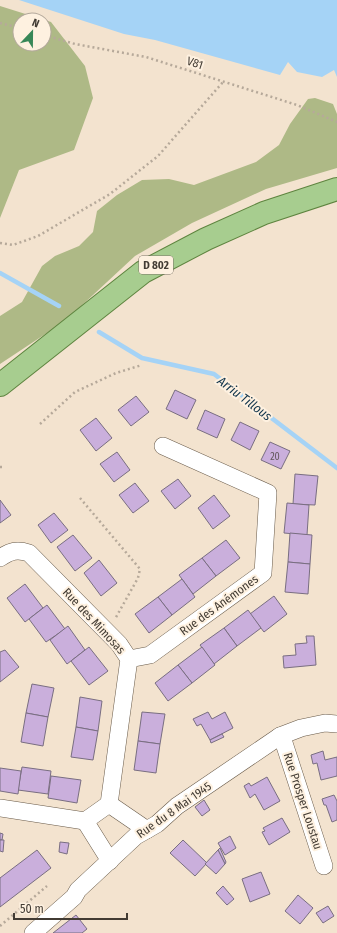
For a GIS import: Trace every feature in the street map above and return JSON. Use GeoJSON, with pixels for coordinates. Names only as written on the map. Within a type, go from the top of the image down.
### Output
{"type":"FeatureCollection","features":[{"type":"Feature","properties":{"kind":"main road","name":"D 802"},"geometry":{"type":"LineString","coordinates":[[0,385],[143,272],[206,239],[264,213],[337,189]]}},
{"type":"Feature","properties":{"kind":"street","name":"Rue des Anémones"},"geometry":{"type":"LineString","coordinates":[[129,659],[150,655],[263,573],[268,493],[163,446]]}},
{"type":"Feature","properties":{"kind":"street","name":"Rue des Mimosas"},"geometry":{"type":"LineString","coordinates":[[0,558],[7,553],[19,550],[29,553],[119,644],[129,659],[108,804]]}},
{"type":"Feature","properties":{"kind":"street","name":"Rue du 8 Mai 1945"},"geometry":{"type":"LineString","coordinates":[[33,933],[74,897],[78,890],[136,836],[147,830],[177,806],[280,736],[301,728],[324,723],[337,724]]}},
{"type":"Feature","properties":{"kind":"street","name":"Rue Prosper Loustau"},"geometry":{"type":"LineString","coordinates":[[280,736],[284,743],[324,866]]}},
{"type":"Feature","properties":{"kind":"street"},"geometry":{"type":"LineString","coordinates":[[0,808],[85,821],[108,804],[147,830]]}},
{"type":"Feature","properties":{"kind":"street"},"geometry":{"type":"LineString","coordinates":[[85,821],[110,861]]}},
{"type":"Feature","properties":{"kind":"path"},"geometry":{"type":"LineString","coordinates":[[0,23],[12,26]]}},
{"type":"Feature","properties":{"kind":"path","name":"V81"},"geometry":{"type":"LineString","coordinates":[[52,37],[75,44],[146,57],[297,105],[337,122]]}},
{"type":"Feature","properties":{"kind":"path"},"geometry":{"type":"LineString","coordinates":[[0,243],[13,246],[38,236],[110,194],[158,156],[223,82]]}},
{"type":"Feature","properties":{"kind":"path"},"geometry":{"type":"LineString","coordinates":[[40,424],[75,392],[116,373],[142,365]]}},
{"type":"Feature","properties":{"kind":"path"},"geometry":{"type":"LineString","coordinates":[[80,498],[140,569],[138,578],[108,633]]}},
{"type":"Feature","properties":{"kind":"path"},"geometry":{"type":"LineString","coordinates":[[0,926],[47,886]]}},
{"type":"Feature","properties":{"kind":"green space"},"geometry":{"type":"Polygon","coordinates":[[[0,6],[19,12],[12,12],[12,52],[52,52],[52,23],[85,66],[93,98],[74,150],[19,170],[0,218],[0,6]]]}},
{"type":"Feature","properties":{"kind":"green space"},"geometry":{"type":"Polygon","coordinates":[[[315,98],[333,104],[337,114],[337,168],[266,189],[192,223],[135,256],[65,321],[0,364],[0,316],[22,302],[42,266],[55,256],[79,246],[93,232],[97,211],[117,195],[142,180],[169,179],[194,185],[256,162],[279,145],[290,124],[308,99],[315,98]]]}},
{"type":"Feature","properties":{"kind":"water"},"geometry":{"type":"Polygon","coordinates":[[[19,0],[337,0],[337,77],[334,70],[322,77],[297,72],[288,62],[280,75],[155,40],[124,34],[19,0]]]}},
{"type":"Feature","properties":{"kind":"building"},"geometry":{"type":"Polygon","coordinates":[[[175,390],[196,400],[187,419],[166,409],[175,390]]]}},
{"type":"Feature","properties":{"kind":"building"},"geometry":{"type":"Polygon","coordinates":[[[136,396],[149,412],[131,426],[118,410],[136,396]]]}},
{"type":"Feature","properties":{"kind":"building"},"geometry":{"type":"Polygon","coordinates":[[[205,410],[225,419],[217,438],[197,429],[205,410]]]}},
{"type":"Feature","properties":{"kind":"building"},"geometry":{"type":"Polygon","coordinates":[[[96,418],[112,438],[96,451],[80,430],[96,418]]]}},
{"type":"Feature","properties":{"kind":"building"},"geometry":{"type":"Polygon","coordinates":[[[240,422],[259,431],[250,450],[231,440],[240,422]]]}},
{"type":"Feature","properties":{"kind":"building"},"geometry":{"type":"Polygon","coordinates":[[[270,442],[290,451],[281,469],[261,460],[270,442]]]}},
{"type":"Feature","properties":{"kind":"building"},"geometry":{"type":"Polygon","coordinates":[[[117,452],[130,470],[114,482],[100,464],[117,452]]]}},
{"type":"Feature","properties":{"kind":"building"},"geometry":{"type":"Polygon","coordinates":[[[295,474],[318,476],[315,505],[293,504],[295,474]]]}},
{"type":"Feature","properties":{"kind":"building"},"geometry":{"type":"Polygon","coordinates":[[[178,479],[191,496],[175,509],[161,491],[178,479]]]}},
{"type":"Feature","properties":{"kind":"building"},"geometry":{"type":"Polygon","coordinates":[[[135,483],[149,501],[133,513],[119,495],[135,483]]]}},
{"type":"Feature","properties":{"kind":"building"},"geometry":{"type":"Polygon","coordinates":[[[214,495],[230,516],[213,529],[198,508],[214,495]]]}},
{"type":"Feature","properties":{"kind":"building"},"geometry":{"type":"Polygon","coordinates":[[[0,500],[11,515],[0,523],[0,500]]]}},
{"type":"Feature","properties":{"kind":"building"},"geometry":{"type":"Polygon","coordinates":[[[287,503],[309,505],[307,535],[284,533],[287,503]]]}},
{"type":"Feature","properties":{"kind":"building"},"geometry":{"type":"Polygon","coordinates":[[[54,513],[68,530],[51,543],[38,525],[54,513]]]}},
{"type":"Feature","properties":{"kind":"building"},"geometry":{"type":"Polygon","coordinates":[[[290,533],[312,535],[310,564],[288,562],[290,533]]]}},
{"type":"Feature","properties":{"kind":"building"},"geometry":{"type":"Polygon","coordinates":[[[73,535],[92,558],[75,571],[57,547],[73,535]]]}},
{"type":"Feature","properties":{"kind":"building"},"geometry":{"type":"Polygon","coordinates":[[[226,540],[240,558],[216,576],[202,558],[226,540]]]}},
{"type":"Feature","properties":{"kind":"building"},"geometry":{"type":"Polygon","coordinates":[[[202,558],[216,576],[193,594],[179,575],[202,558]]]}},
{"type":"Feature","properties":{"kind":"building"},"geometry":{"type":"Polygon","coordinates":[[[99,560],[117,583],[101,596],[84,573],[99,560]]]}},
{"type":"Feature","properties":{"kind":"building"},"geometry":{"type":"Polygon","coordinates":[[[288,562],[310,564],[308,594],[285,592],[288,562]]]}},
{"type":"Feature","properties":{"kind":"building"},"geometry":{"type":"Polygon","coordinates":[[[182,579],[195,597],[172,615],[158,597],[182,579]]]}},
{"type":"Feature","properties":{"kind":"building"},"geometry":{"type":"Polygon","coordinates":[[[25,584],[43,608],[25,622],[7,598],[25,584]]]}},
{"type":"Feature","properties":{"kind":"building"},"geometry":{"type":"Polygon","coordinates":[[[274,596],[287,614],[264,632],[250,614],[274,596]]]}},
{"type":"Feature","properties":{"kind":"building"},"geometry":{"type":"Polygon","coordinates":[[[158,597],[172,615],[149,633],[135,614],[158,597]]]}},
{"type":"Feature","properties":{"kind":"building"},"geometry":{"type":"Polygon","coordinates":[[[47,605],[65,629],[46,642],[29,619],[47,605]]]}},
{"type":"Feature","properties":{"kind":"building"},"geometry":{"type":"Polygon","coordinates":[[[248,610],[261,628],[237,646],[224,628],[248,610]]]}},
{"type":"Feature","properties":{"kind":"building"},"geometry":{"type":"Polygon","coordinates":[[[68,626],[85,650],[67,664],[50,640],[68,626]]]}},
{"type":"Feature","properties":{"kind":"building"},"geometry":{"type":"Polygon","coordinates":[[[224,628],[237,646],[214,664],[200,645],[224,628]]]}},
{"type":"Feature","properties":{"kind":"building"},"geometry":{"type":"Polygon","coordinates":[[[306,636],[314,636],[316,665],[284,668],[283,656],[296,655],[295,644],[307,643],[306,636]]]}},
{"type":"Feature","properties":{"kind":"building"},"geometry":{"type":"Polygon","coordinates":[[[89,647],[108,671],[89,685],[71,661],[89,647]]]}},
{"type":"Feature","properties":{"kind":"building"},"geometry":{"type":"Polygon","coordinates":[[[202,647],[215,665],[192,683],[178,665],[202,647]]]}},
{"type":"Feature","properties":{"kind":"building"},"geometry":{"type":"Polygon","coordinates":[[[5,650],[19,667],[0,682],[0,652],[5,650]]]}},
{"type":"Feature","properties":{"kind":"building"},"geometry":{"type":"Polygon","coordinates":[[[178,665],[192,683],[168,701],[155,683],[178,665]]]}},
{"type":"Feature","properties":{"kind":"building"},"geometry":{"type":"Polygon","coordinates":[[[32,684],[54,688],[48,717],[26,713],[32,684]]]}},
{"type":"Feature","properties":{"kind":"building"},"geometry":{"type":"Polygon","coordinates":[[[80,697],[102,701],[98,731],[76,727],[80,697]]]}},
{"type":"Feature","properties":{"kind":"building"},"geometry":{"type":"Polygon","coordinates":[[[142,712],[165,714],[160,744],[138,741],[142,712]]]}},
{"type":"Feature","properties":{"kind":"building"},"geometry":{"type":"Polygon","coordinates":[[[208,712],[212,719],[225,712],[233,728],[210,740],[201,724],[197,726],[193,719],[208,712]]]}},
{"type":"Feature","properties":{"kind":"building"},"geometry":{"type":"Polygon","coordinates":[[[26,713],[48,717],[43,746],[21,742],[26,713]]]}},
{"type":"Feature","properties":{"kind":"building"},"geometry":{"type":"Polygon","coordinates":[[[76,727],[98,731],[93,760],[71,757],[76,727]]]}},
{"type":"Feature","properties":{"kind":"building"},"geometry":{"type":"Polygon","coordinates":[[[222,734],[224,737],[211,743],[210,740],[222,734]]]}},
{"type":"Feature","properties":{"kind":"building"},"geometry":{"type":"Polygon","coordinates":[[[138,741],[160,744],[156,773],[134,770],[138,741]]]}},
{"type":"Feature","properties":{"kind":"building"},"geometry":{"type":"Polygon","coordinates":[[[323,751],[325,760],[337,757],[337,776],[321,780],[317,763],[313,764],[311,755],[323,751]]]}},
{"type":"Feature","properties":{"kind":"building"},"geometry":{"type":"Polygon","coordinates":[[[22,767],[51,771],[48,794],[18,790],[22,767]]]}},
{"type":"Feature","properties":{"kind":"building"},"geometry":{"type":"Polygon","coordinates":[[[0,768],[21,771],[18,794],[0,791],[0,768]]]}},
{"type":"Feature","properties":{"kind":"building"},"geometry":{"type":"Polygon","coordinates":[[[51,776],[81,780],[77,803],[48,798],[51,776]]]}},
{"type":"Feature","properties":{"kind":"building"},"geometry":{"type":"Polygon","coordinates":[[[267,777],[280,801],[264,810],[255,794],[250,798],[244,786],[249,783],[251,786],[267,777]]]}},
{"type":"Feature","properties":{"kind":"building"},"geometry":{"type":"Polygon","coordinates":[[[334,795],[337,801],[337,820],[332,822],[326,805],[324,805],[322,799],[334,795]]]}},
{"type":"Feature","properties":{"kind":"building"},"geometry":{"type":"Polygon","coordinates":[[[204,800],[210,810],[202,816],[195,807],[204,800]]]}},
{"type":"Feature","properties":{"kind":"building"},"geometry":{"type":"Polygon","coordinates":[[[282,818],[290,832],[269,845],[262,832],[265,831],[263,828],[282,818]]]}},
{"type":"Feature","properties":{"kind":"building"},"geometry":{"type":"Polygon","coordinates":[[[0,833],[3,834],[2,840],[0,840],[0,833]]]}},
{"type":"Feature","properties":{"kind":"building"},"geometry":{"type":"Polygon","coordinates":[[[230,836],[236,848],[225,855],[218,843],[230,836]]]}},
{"type":"Feature","properties":{"kind":"building"},"geometry":{"type":"Polygon","coordinates":[[[0,840],[4,840],[3,852],[0,851],[0,840]]]}},
{"type":"Feature","properties":{"kind":"building"},"geometry":{"type":"Polygon","coordinates":[[[183,840],[207,863],[195,876],[170,853],[183,840]]]}},
{"type":"Feature","properties":{"kind":"building"},"geometry":{"type":"Polygon","coordinates":[[[60,842],[69,843],[67,854],[59,852],[60,842]]]}},
{"type":"Feature","properties":{"kind":"building"},"geometry":{"type":"Polygon","coordinates":[[[220,848],[226,862],[225,864],[218,850],[220,848]]]}},
{"type":"Feature","properties":{"kind":"building"},"geometry":{"type":"Polygon","coordinates":[[[37,850],[51,868],[0,907],[0,878],[37,850]]]}},
{"type":"Feature","properties":{"kind":"building"},"geometry":{"type":"Polygon","coordinates":[[[218,850],[225,864],[216,874],[205,864],[218,850]]]}},
{"type":"Feature","properties":{"kind":"building"},"geometry":{"type":"Polygon","coordinates":[[[261,872],[270,894],[250,902],[242,879],[261,872]]]}},
{"type":"Feature","properties":{"kind":"building"},"geometry":{"type":"Polygon","coordinates":[[[223,886],[234,899],[227,905],[216,893],[223,886]]]}},
{"type":"Feature","properties":{"kind":"building"},"geometry":{"type":"Polygon","coordinates":[[[298,895],[313,908],[300,924],[285,911],[298,895]]]}},
{"type":"Feature","properties":{"kind":"building"},"geometry":{"type":"Polygon","coordinates":[[[328,906],[334,916],[323,923],[316,913],[328,906]]]}},
{"type":"Feature","properties":{"kind":"building"},"geometry":{"type":"Polygon","coordinates":[[[76,915],[87,929],[82,933],[53,933],[76,915]]]}},
{"type":"Feature","properties":{"kind":"waterway","name":"Arriu Tillous"},"geometry":{"type":"LineString","coordinates":[[0,273],[59,306]]}},
{"type":"Feature","properties":{"kind":"waterway","name":"Arriu Tillous"},"geometry":{"type":"LineString","coordinates":[[99,332],[142,358],[214,374],[337,468]]}}]}
